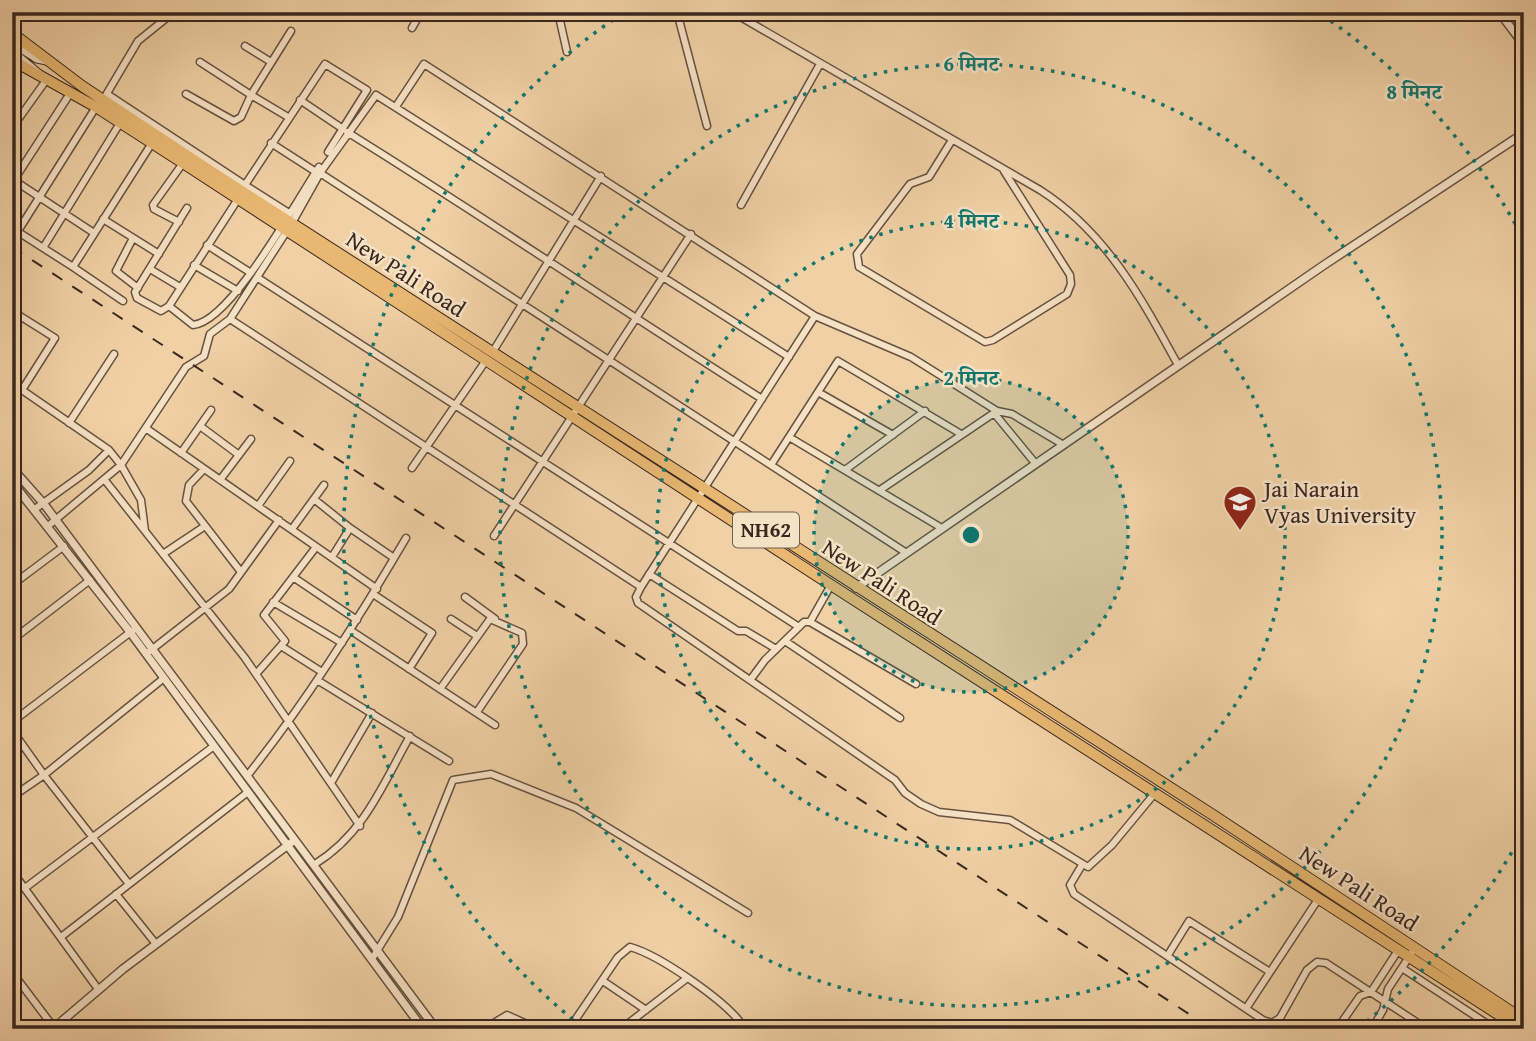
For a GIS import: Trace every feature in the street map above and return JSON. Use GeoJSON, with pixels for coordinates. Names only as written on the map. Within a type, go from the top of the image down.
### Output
{"type":"FeatureCollection","features":[{"type":"Feature","properties":{"kind":"highway","name":"New Pali Road"},"geometry":{"type":"LineString","coordinates":[[12,33],[102,100],[574,412],[1213,815],[1521,1029]]}},
{"type":"Feature","properties":{"kind":"highway","name":"New Pali Road"},"geometry":{"type":"LineString","coordinates":[[25,62],[43,77],[71,92],[102,100],[120,123],[238,199],[287,222]]}},
{"type":"Feature","properties":{"kind":"highway","name":"New Pali Road"},"geometry":{"type":"LineString","coordinates":[[701,494],[831,585],[1319,898],[1402,945]]}},
{"type":"Feature","properties":{"kind":"highway","name":"New Pali Road"},"geometry":{"type":"LineString","coordinates":[[1412,952],[1524,1020]]}},
{"type":"Feature","properties":{"kind":"main road"},"geometry":{"type":"LineString","coordinates":[[12,43],[25,62]]}},
{"type":"Feature","properties":{"kind":"main road"},"geometry":{"type":"LineString","coordinates":[[12,52],[25,62],[49,61]]}},
{"type":"Feature","properties":{"kind":"street"},"geometry":{"type":"LineString","coordinates":[[123,301],[15,230],[138,41],[174,12]]}},
{"type":"Feature","properties":{"kind":"street"},"geometry":{"type":"LineString","coordinates":[[412,28],[421,12]]}},
{"type":"Feature","properties":{"kind":"street"},"geometry":{"type":"LineString","coordinates":[[558,12],[567,52]]}},
{"type":"Feature","properties":{"kind":"street"},"geometry":{"type":"LineString","coordinates":[[677,12],[707,126]]}},
{"type":"Feature","properties":{"kind":"street"},"geometry":{"type":"LineString","coordinates":[[732,12],[1061,204],[1098,238],[1150,314],[1178,365]]}},
{"type":"Feature","properties":{"kind":"street"},"geometry":{"type":"LineString","coordinates":[[1499,12],[1524,45]]}},
{"type":"Feature","properties":{"kind":"street"},"geometry":{"type":"LineString","coordinates":[[186,94],[234,121],[241,117],[251,95],[291,31]]}},
{"type":"Feature","properties":{"kind":"street"},"geometry":{"type":"LineString","coordinates":[[244,46],[271,62]]}},
{"type":"Feature","properties":{"kind":"street"},"geometry":{"type":"LineString","coordinates":[[12,76],[25,62]]}},
{"type":"Feature","properties":{"kind":"street"},"geometry":{"type":"LineString","coordinates":[[200,62],[288,117]]}},
{"type":"Feature","properties":{"kind":"street"},"geometry":{"type":"LineString","coordinates":[[169,306],[190,323],[198,325],[221,310],[238,291],[287,222],[345,131],[367,90],[325,64],[245,185]]}},
{"type":"Feature","properties":{"kind":"street"},"geometry":{"type":"LineString","coordinates":[[397,106],[425,64],[815,316],[911,357],[996,412],[1035,463]]}},
{"type":"Feature","properties":{"kind":"street"},"geometry":{"type":"LineString","coordinates":[[741,205],[820,64]]}},
{"type":"Feature","properties":{"kind":"street"},"geometry":{"type":"LineString","coordinates":[[13,127],[43,77]]}},
{"type":"Feature","properties":{"kind":"street"},"geometry":{"type":"LineString","coordinates":[[71,92],[13,181],[94,233]]}},
{"type":"Feature","properties":{"kind":"street"},"geometry":{"type":"LineString","coordinates":[[345,131],[376,94],[789,357]]}},
{"type":"Feature","properties":{"kind":"street"},"geometry":{"type":"LineString","coordinates":[[102,100],[245,185],[287,222]]}},
{"type":"Feature","properties":{"kind":"street"},"geometry":{"type":"LineString","coordinates":[[300,100],[762,399]]}},
{"type":"Feature","properties":{"kind":"street"},"geometry":{"type":"LineString","coordinates":[[43,248],[120,123]]}},
{"type":"Feature","properties":{"kind":"street"},"geometry":{"type":"LineString","coordinates":[[856,588],[940,527],[1524,133]]}},
{"type":"Feature","properties":{"kind":"street"},"geometry":{"type":"LineString","coordinates":[[951,140],[929,177],[910,184],[857,254],[856,261],[859,267],[985,342],[993,340],[1067,294],[1071,284],[1070,275],[1003,170]]}},
{"type":"Feature","properties":{"kind":"street"},"geometry":{"type":"LineString","coordinates":[[72,267],[152,143]]}},
{"type":"Feature","properties":{"kind":"street"},"geometry":{"type":"LineString","coordinates":[[271,143],[905,552]]}},
{"type":"Feature","properties":{"kind":"street"},"geometry":{"type":"LineString","coordinates":[[179,222],[154,209],[153,205],[183,163]]}},
{"type":"Feature","properties":{"kind":"street"},"geometry":{"type":"LineString","coordinates":[[52,523],[121,465],[186,367],[204,356],[210,334],[230,319],[258,278],[287,222],[318,173]]}},
{"type":"Feature","properties":{"kind":"street"},"geometry":{"type":"LineString","coordinates":[[412,468],[457,407],[601,176]]}},
{"type":"Feature","properties":{"kind":"street"},"geometry":{"type":"LineString","coordinates":[[187,208],[138,288],[137,298],[161,311],[169,306],[238,199]]}},
{"type":"Feature","properties":{"kind":"street"},"geometry":{"type":"LineString","coordinates":[[103,219],[159,254]]}},
{"type":"Feature","properties":{"kind":"street"},"geometry":{"type":"LineString","coordinates":[[494,536],[691,234]]}},
{"type":"Feature","properties":{"kind":"street"},"geometry":{"type":"LineString","coordinates":[[133,238],[116,271],[138,288]]}},
{"type":"Feature","properties":{"kind":"street"},"geometry":{"type":"LineString","coordinates":[[207,245],[251,273]]}},
{"type":"Feature","properties":{"kind":"street"},"geometry":{"type":"LineString","coordinates":[[194,265],[238,291]]}},
{"type":"Feature","properties":{"kind":"street"},"geometry":{"type":"LineString","coordinates":[[150,269],[180,287]]}},
{"type":"Feature","properties":{"kind":"street"},"geometry":{"type":"LineString","coordinates":[[258,278],[799,626]]}},
{"type":"Feature","properties":{"kind":"street"},"geometry":{"type":"LineString","coordinates":[[12,311],[55,338],[22,390]]}},
{"type":"Feature","properties":{"kind":"street"},"geometry":{"type":"LineString","coordinates":[[815,316],[649,574],[636,597],[638,603],[895,780],[905,793],[921,804],[939,812],[1010,820],[1082,865],[1088,867],[1094,864],[1156,792]]}},
{"type":"Feature","properties":{"kind":"street"},"geometry":{"type":"LineString","coordinates":[[230,319],[641,587]]}},
{"type":"Feature","properties":{"kind":"street"},"geometry":{"type":"LineString","coordinates":[[69,423],[114,354]]}},
{"type":"Feature","properties":{"kind":"street"},"geometry":{"type":"LineString","coordinates":[[771,465],[835,365],[843,362],[961,434]]}},
{"type":"Feature","properties":{"kind":"street"},"geometry":{"type":"LineString","coordinates":[[12,384],[109,450],[141,500],[145,531]]}},
{"type":"Feature","properties":{"kind":"street"},"geometry":{"type":"LineString","coordinates":[[818,392],[893,435]]}},
{"type":"Feature","properties":{"kind":"street"},"geometry":{"type":"LineString","coordinates":[[181,453],[211,411]]}},
{"type":"Feature","properties":{"kind":"street"},"geometry":{"type":"LineString","coordinates":[[845,470],[925,411]]}},
{"type":"Feature","properties":{"kind":"street"},"geometry":{"type":"LineString","coordinates":[[880,490],[996,412],[1012,414],[1062,444]]}},
{"type":"Feature","properties":{"kind":"street"},"geometry":{"type":"LineString","coordinates":[[200,426],[239,455]]}},
{"type":"Feature","properties":{"kind":"street"},"geometry":{"type":"LineString","coordinates":[[147,429],[332,557],[375,592],[432,632],[409,669]]}},
{"type":"Feature","properties":{"kind":"street"},"geometry":{"type":"LineString","coordinates":[[789,438],[940,527]]}},
{"type":"Feature","properties":{"kind":"street"},"geometry":{"type":"LineString","coordinates":[[220,480],[251,439]]}},
{"type":"Feature","properties":{"kind":"street"},"geometry":{"type":"LineString","coordinates":[[35,509],[89,470],[109,450]]}},
{"type":"Feature","properties":{"kind":"street"},"geometry":{"type":"LineString","coordinates":[[258,506],[290,461]]}},
{"type":"Feature","properties":{"kind":"street"},"geometry":{"type":"LineString","coordinates":[[12,467],[44,504],[64,546],[133,630]]}},
{"type":"Feature","properties":{"kind":"street"},"geometry":{"type":"LineString","coordinates":[[204,469],[189,485],[185,496],[188,505],[242,572]]}},
{"type":"Feature","properties":{"kind":"street"},"geometry":{"type":"LineString","coordinates":[[104,479],[256,674],[360,826]]}},
{"type":"Feature","properties":{"kind":"street"},"geometry":{"type":"LineString","coordinates":[[12,482],[35,509],[52,523],[315,864],[436,1029]]}},
{"type":"Feature","properties":{"kind":"street"},"geometry":{"type":"LineString","coordinates":[[292,530],[324,485]]}},
{"type":"Feature","properties":{"kind":"street"},"geometry":{"type":"LineString","coordinates":[[314,499],[394,558]]}},
{"type":"Feature","properties":{"kind":"street"},"geometry":{"type":"LineString","coordinates":[[150,652],[229,589],[278,520]]}},
{"type":"Feature","properties":{"kind":"street"},"geometry":{"type":"LineString","coordinates":[[163,554],[205,526]]}},
{"type":"Feature","properties":{"kind":"street"},"geometry":{"type":"LineString","coordinates":[[332,557],[350,528]]}},
{"type":"Feature","properties":{"kind":"street"},"geometry":{"type":"LineString","coordinates":[[247,776],[290,722],[375,592],[406,538]]}},
{"type":"Feature","properties":{"kind":"street"},"geometry":{"type":"LineString","coordinates":[[12,585],[64,546]]}},
{"type":"Feature","properties":{"kind":"street"},"geometry":{"type":"LineString","coordinates":[[256,674],[285,641],[264,615],[316,547]]}},
{"type":"Feature","properties":{"kind":"street"},"geometry":{"type":"LineString","coordinates":[[649,574],[738,631],[746,631],[776,649]]}},
{"type":"Feature","properties":{"kind":"street"},"geometry":{"type":"LineString","coordinates":[[293,577],[357,620]]}},
{"type":"Feature","properties":{"kind":"street"},"geometry":{"type":"LineString","coordinates":[[12,640],[90,580]]}},
{"type":"Feature","properties":{"kind":"street"},"geometry":{"type":"LineString","coordinates":[[810,622],[831,585]]}},
{"type":"Feature","properties":{"kind":"street"},"geometry":{"type":"LineString","coordinates":[[466,597],[524,638],[477,712]]}},
{"type":"Feature","properties":{"kind":"street"},"geometry":{"type":"LineString","coordinates":[[273,602],[342,643]]}},
{"type":"Feature","properties":{"kind":"street"},"geometry":{"type":"LineString","coordinates":[[451,619],[477,636]]}},
{"type":"Feature","properties":{"kind":"street"},"geometry":{"type":"LineString","coordinates":[[440,689],[487,622],[495,619]]}},
{"type":"Feature","properties":{"kind":"street"},"geometry":{"type":"LineString","coordinates":[[751,679],[799,626],[810,622],[916,684]]}},
{"type":"Feature","properties":{"kind":"street"},"geometry":{"type":"LineString","coordinates":[[12,722],[133,630]]}},
{"type":"Feature","properties":{"kind":"street"},"geometry":{"type":"LineString","coordinates":[[350,630],[495,725]]}},
{"type":"Feature","properties":{"kind":"street"},"geometry":{"type":"LineString","coordinates":[[785,641],[900,718]]}},
{"type":"Feature","properties":{"kind":"street"},"geometry":{"type":"LineString","coordinates":[[281,646],[322,672]]}},
{"type":"Feature","properties":{"kind":"street"},"geometry":{"type":"LineString","coordinates":[[150,652],[164,678],[423,1029]]}},
{"type":"Feature","properties":{"kind":"street"},"geometry":{"type":"LineString","coordinates":[[12,797],[44,775],[164,678]]}},
{"type":"Feature","properties":{"kind":"street"},"geometry":{"type":"LineString","coordinates":[[317,680],[449,761]]}},
{"type":"Feature","properties":{"kind":"street"},"geometry":{"type":"LineString","coordinates":[[331,783],[372,713]]}},
{"type":"Feature","properties":{"kind":"street"},"geometry":{"type":"LineString","coordinates":[[12,730],[129,884]]}},
{"type":"Feature","properties":{"kind":"street"},"geometry":{"type":"LineString","coordinates":[[315,864],[331,855],[360,826],[411,736]]}},
{"type":"Feature","properties":{"kind":"street"},"geometry":{"type":"LineString","coordinates":[[25,888],[214,746]]}},
{"type":"Feature","properties":{"kind":"street"},"geometry":{"type":"LineString","coordinates":[[372,959],[398,917],[453,780],[491,774],[576,808],[748,914]]}},
{"type":"Feature","properties":{"kind":"street"},"geometry":{"type":"LineString","coordinates":[[61,937],[248,792]]}},
{"type":"Feature","properties":{"kind":"street"},"geometry":{"type":"LineString","coordinates":[[12,972],[56,1029],[98,989],[296,839]]}},
{"type":"Feature","properties":{"kind":"street"},"geometry":{"type":"LineString","coordinates":[[1082,865],[1070,885],[1074,894],[1263,1020],[1272,1023],[1280,1018],[1307,970],[1317,962],[1326,963],[1427,1029]]}},
{"type":"Feature","properties":{"kind":"street"},"geometry":{"type":"LineString","coordinates":[[12,871],[98,989]]}},
{"type":"Feature","properties":{"kind":"street"},"geometry":{"type":"LineString","coordinates":[[116,894],[156,944]]}},
{"type":"Feature","properties":{"kind":"street"},"geometry":{"type":"LineString","coordinates":[[1247,1007],[1319,898]]}},
{"type":"Feature","properties":{"kind":"street"},"geometry":{"type":"LineString","coordinates":[[1168,955],[1189,921],[1270,972]]}},
{"type":"Feature","properties":{"kind":"street"},"geometry":{"type":"LineString","coordinates":[[1337,1029],[1360,996],[1370,992],[1402,945]]}},
{"type":"Feature","properties":{"kind":"street"},"geometry":{"type":"LineString","coordinates":[[569,1029],[618,957],[630,947],[727,1006],[745,1029]]}},
{"type":"Feature","properties":{"kind":"street"},"geometry":{"type":"LineString","coordinates":[[1372,1029],[1388,989],[1412,952]]}},
{"type":"Feature","properties":{"kind":"street"},"geometry":{"type":"LineString","coordinates":[[1402,968],[1495,1029]]}},
{"type":"Feature","properties":{"kind":"street"},"geometry":{"type":"LineString","coordinates":[[621,1029],[686,979]]}},
{"type":"Feature","properties":{"kind":"street"},"geometry":{"type":"LineString","coordinates":[[603,981],[646,1010]]}},
{"type":"Feature","properties":{"kind":"street"},"geometry":{"type":"LineString","coordinates":[[484,1029],[507,1015],[538,1029]]}},
{"type":"Feature","properties":{"kind":"railway"},"geometry":{"type":"LineString","coordinates":[[12,247],[1212,1029]]}},
{"type":"Feature","properties":{"kind":"place","name":"Jai Narain Vyas University"},"geometry":{"type":"Point","coordinates":[1240,532]}}]}
